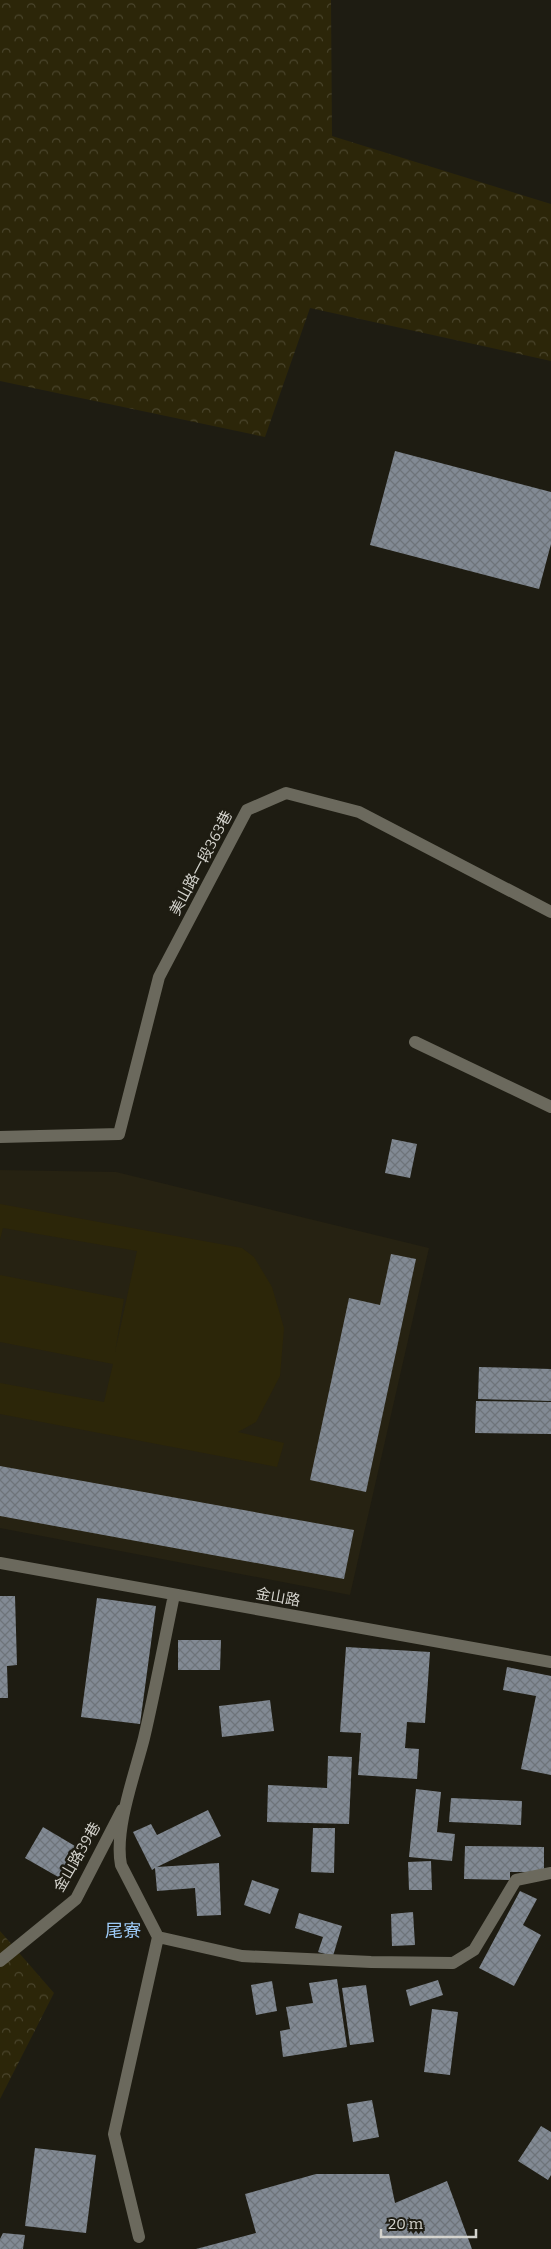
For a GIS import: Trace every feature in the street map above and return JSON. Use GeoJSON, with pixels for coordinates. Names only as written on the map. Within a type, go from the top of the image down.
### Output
{"type":"FeatureCollection","features":[{"type":"Feature","properties":{"kind":"street","name":"美山路一段363巷"},"geometry":{"type":"LineString","coordinates":[[0,1137],[119,1134],[159,977],[247,810],[286,793],[359,812],[551,912]]}},
{"type":"Feature","properties":{"kind":"street"},"geometry":{"type":"LineString","coordinates":[[415,1042],[551,1107]]}},
{"type":"Feature","properties":{"kind":"street","name":"金山路"},"geometry":{"type":"LineString","coordinates":[[0,1563],[551,1662]]}},
{"type":"Feature","properties":{"kind":"street"},"geometry":{"type":"LineString","coordinates":[[139,2238],[114,2134],[158,1938],[121,1865],[119,1853],[128,1799],[144,1738],[174,1595]]}},
{"type":"Feature","properties":{"kind":"street","name":"金山路39巷"},"geometry":{"type":"LineString","coordinates":[[0,1962],[76,1899],[128,1799]]}},
{"type":"Feature","properties":{"kind":"street"},"geometry":{"type":"LineString","coordinates":[[158,1938],[242,1956],[371,1962],[454,1963],[474,1950],[516,1880],[551,1873]]}},
{"type":"Feature","properties":{"kind":"shaded area"},"geometry":{"type":"Polygon","coordinates":[[[0,1170],[116,1172],[429,1248],[350,1595],[0,1528],[0,1170]]]}},
{"type":"Feature","properties":{"kind":"green space"},"geometry":{"type":"Polygon","coordinates":[[[0,0],[331,0],[332,136],[551,204],[551,361],[310,308],[265,437],[0,381],[0,0]]]}},
{"type":"Feature","properties":{"kind":"green space"},"geometry":{"type":"Polygon","coordinates":[[[0,1204],[242,1248],[254,1257],[272,1287],[284,1328],[280,1376],[256,1422],[238,1432],[284,1443],[277,1467],[0,1414],[0,1383],[104,1402],[113,1364],[0,1342],[0,1275],[124,1299],[115,1352],[137,1251],[3,1228],[0,1240],[0,1204]]]}},
{"type":"Feature","properties":{"kind":"green space"},"geometry":{"type":"Polygon","coordinates":[[[0,1931],[54,1993],[0,2099],[0,1931]]]}},
{"type":"Feature","properties":{"kind":"building"},"geometry":{"type":"Polygon","coordinates":[[[395,451],[551,492],[551,544],[539,589],[370,545],[395,451]]]}},
{"type":"Feature","properties":{"kind":"building"},"geometry":{"type":"Polygon","coordinates":[[[392,1139],[417,1144],[410,1178],[385,1173],[392,1139]]]}},
{"type":"Feature","properties":{"kind":"building"},"geometry":{"type":"Polygon","coordinates":[[[391,1254],[416,1259],[366,1492],[310,1480],[349,1298],[380,1305],[391,1254]]]}},
{"type":"Feature","properties":{"kind":"building"},"geometry":{"type":"Polygon","coordinates":[[[479,1367],[551,1369],[551,1401],[478,1399],[479,1367]]]}},
{"type":"Feature","properties":{"kind":"building"},"geometry":{"type":"Polygon","coordinates":[[[476,1401],[551,1402],[551,1434],[475,1433],[476,1401]]]}},
{"type":"Feature","properties":{"kind":"building"},"geometry":{"type":"Polygon","coordinates":[[[0,1466],[354,1530],[344,1579],[0,1516],[0,1466]]]}},
{"type":"Feature","properties":{"kind":"building"},"geometry":{"type":"Polygon","coordinates":[[[0,1596],[15,1596],[17,1665],[7,1666],[8,1698],[0,1698],[0,1596]]]}},
{"type":"Feature","properties":{"kind":"building"},"geometry":{"type":"Polygon","coordinates":[[[97,1598],[156,1606],[140,1724],[81,1717],[97,1598]]]}},
{"type":"Feature","properties":{"kind":"building"},"geometry":{"type":"Polygon","coordinates":[[[178,1640],[221,1640],[220,1670],[178,1670],[178,1640]]]}},
{"type":"Feature","properties":{"kind":"building"},"geometry":{"type":"Polygon","coordinates":[[[346,1647],[430,1652],[425,1723],[407,1722],[405,1748],[419,1749],[417,1779],[358,1775],[361,1733],[340,1732],[346,1647]]]}},
{"type":"Feature","properties":{"kind":"building"},"geometry":{"type":"Polygon","coordinates":[[[507,1667],[551,1676],[551,1775],[521,1769],[536,1696],[503,1690],[507,1667]]]}},
{"type":"Feature","properties":{"kind":"building"},"geometry":{"type":"Polygon","coordinates":[[[270,1700],[274,1731],[222,1737],[219,1706],[270,1700]]]}},
{"type":"Feature","properties":{"kind":"building"},"geometry":{"type":"Polygon","coordinates":[[[328,1756],[352,1757],[349,1824],[267,1822],[268,1785],[327,1788],[328,1756]]]}},
{"type":"Feature","properties":{"kind":"building"},"geometry":{"type":"Polygon","coordinates":[[[416,1789],[441,1792],[437,1832],[455,1834],[452,1861],[409,1857],[416,1789]]]}},
{"type":"Feature","properties":{"kind":"building"},"geometry":{"type":"Polygon","coordinates":[[[451,1798],[522,1801],[521,1825],[449,1822],[451,1798]]]}},
{"type":"Feature","properties":{"kind":"building"},"geometry":{"type":"Polygon","coordinates":[[[208,1810],[221,1836],[157,1867],[219,1863],[221,1915],[197,1916],[195,1888],[157,1891],[155,1868],[152,1870],[133,1832],[151,1824],[157,1835],[208,1810]]]}},
{"type":"Feature","properties":{"kind":"building"},"geometry":{"type":"Polygon","coordinates":[[[43,1827],[85,1852],[67,1882],[25,1858],[43,1827]]]}},
{"type":"Feature","properties":{"kind":"building"},"geometry":{"type":"Polygon","coordinates":[[[313,1828],[335,1828],[334,1873],[311,1872],[313,1828]]]}},
{"type":"Feature","properties":{"kind":"building"},"geometry":{"type":"Polygon","coordinates":[[[465,1846],[544,1847],[544,1872],[510,1872],[510,1880],[464,1879],[465,1846]]]}},
{"type":"Feature","properties":{"kind":"building"},"geometry":{"type":"Polygon","coordinates":[[[431,1861],[432,1890],[409,1890],[408,1862],[431,1861]]]}},
{"type":"Feature","properties":{"kind":"building"},"geometry":{"type":"Polygon","coordinates":[[[252,1880],[279,1889],[270,1914],[244,1905],[252,1880]]]}},
{"type":"Feature","properties":{"kind":"building"},"geometry":{"type":"Polygon","coordinates":[[[520,1891],[537,1899],[523,1925],[541,1935],[514,1986],[479,1968],[520,1891]]]}},
{"type":"Feature","properties":{"kind":"building"},"geometry":{"type":"Polygon","coordinates":[[[413,1912],[415,1945],[392,1946],[391,1914],[413,1912]]]}},
{"type":"Feature","properties":{"kind":"building"},"geometry":{"type":"Polygon","coordinates":[[[299,1913],[342,1926],[333,1956],[318,1952],[323,1937],[295,1928],[299,1913]]]}},
{"type":"Feature","properties":{"kind":"building"},"geometry":{"type":"Polygon","coordinates":[[[337,1979],[347,2047],[283,2057],[280,2031],[290,2029],[286,2007],[313,2003],[309,1983],[337,1979]]]}},
{"type":"Feature","properties":{"kind":"building"},"geometry":{"type":"Polygon","coordinates":[[[438,1980],[443,1995],[410,2006],[406,1990],[438,1980]]]}},
{"type":"Feature","properties":{"kind":"building"},"geometry":{"type":"Polygon","coordinates":[[[272,1981],[277,2011],[256,2015],[251,1985],[272,1981]]]}},
{"type":"Feature","properties":{"kind":"building"},"geometry":{"type":"Polygon","coordinates":[[[366,1985],[374,2042],[350,2045],[342,1988],[366,1985]]]}},
{"type":"Feature","properties":{"kind":"building"},"geometry":{"type":"Polygon","coordinates":[[[432,2009],[458,2012],[450,2075],[424,2072],[432,2009]]]}},
{"type":"Feature","properties":{"kind":"building"},"geometry":{"type":"Polygon","coordinates":[[[372,2100],[379,2137],[353,2142],[347,2104],[372,2100]]]}},
{"type":"Feature","properties":{"kind":"building"},"geometry":{"type":"Polygon","coordinates":[[[541,2126],[551,2132],[551,2175],[548,2180],[518,2161],[541,2126]]]}},
{"type":"Feature","properties":{"kind":"building"},"geometry":{"type":"Polygon","coordinates":[[[35,2148],[96,2155],[86,2233],[25,2226],[35,2148]]]}},
{"type":"Feature","properties":{"kind":"building"},"geometry":{"type":"Polygon","coordinates":[[[316,2174],[389,2174],[395,2203],[447,2181],[472,2249],[196,2249],[256,2233],[245,2194],[316,2174]]]}},
{"type":"Feature","properties":{"kind":"building"},"geometry":{"type":"Polygon","coordinates":[[[3,2233],[25,2235],[23,2249],[0,2249],[0,2239],[3,2233]]]}},
{"type":"Feature","properties":{"kind":"district","name":"尾寮"},"geometry":{"type":"Point","coordinates":[123,1931]}}]}
